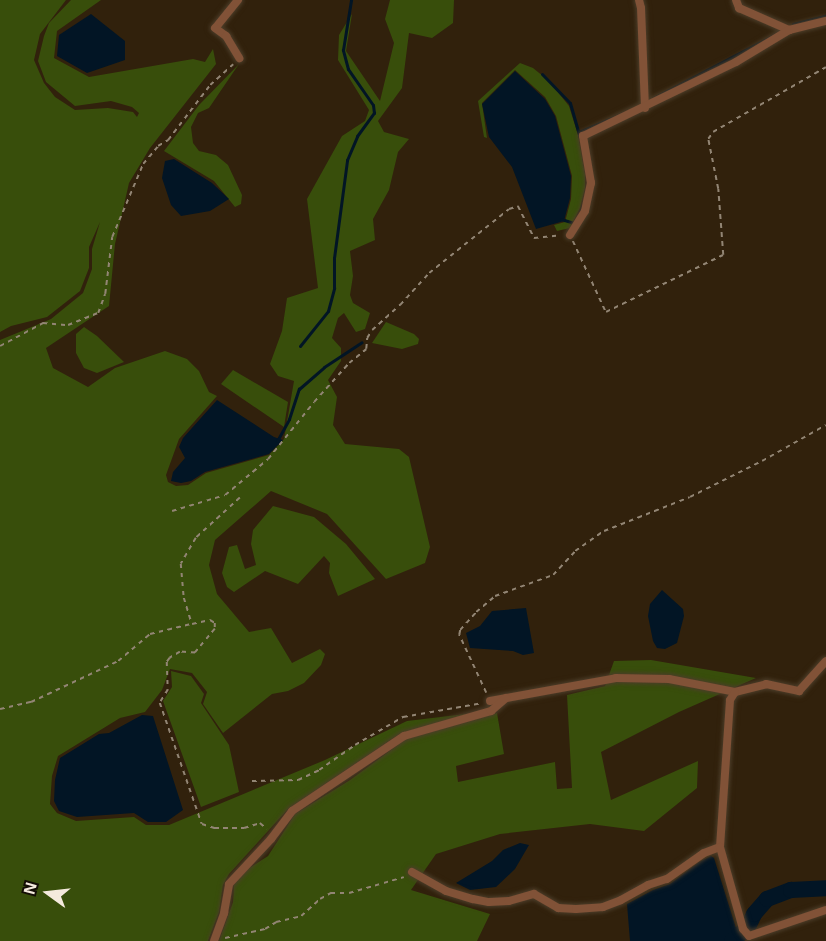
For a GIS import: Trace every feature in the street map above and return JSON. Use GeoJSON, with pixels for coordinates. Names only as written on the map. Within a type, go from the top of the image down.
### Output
{"type":"FeatureCollection","features":[{"type":"Feature","properties":{"kind":"street"},"geometry":{"type":"LineString","coordinates":[[238,0],[216,28],[226,36],[239,58]]}},
{"type":"Feature","properties":{"kind":"street"},"geometry":{"type":"LineString","coordinates":[[639,0],[645,108]]}},
{"type":"Feature","properties":{"kind":"street"},"geometry":{"type":"LineString","coordinates":[[736,0],[735,3],[739,8],[789,30]]}},
{"type":"Feature","properties":{"kind":"street"},"geometry":{"type":"LineString","coordinates":[[570,235],[585,210],[591,183],[583,136],[736,62],[789,30],[826,21]]}},
{"type":"Feature","properties":{"kind":"street"},"geometry":{"type":"LineString","coordinates":[[490,701],[616,678],[669,679],[735,692],[766,684],[799,691],[826,661]]}},
{"type":"Feature","properties":{"kind":"street"},"geometry":{"type":"LineString","coordinates":[[735,692],[730,699],[720,847],[744,931],[749,936],[826,910]]}},
{"type":"Feature","properties":{"kind":"street"},"geometry":{"type":"LineString","coordinates":[[215,940],[224,913],[229,884],[271,839],[292,811],[404,736],[491,711],[506,698]]}},
{"type":"Feature","properties":{"kind":"street"},"geometry":{"type":"LineString","coordinates":[[412,872],[447,891],[489,902],[509,901],[534,894],[558,908],[603,907],[648,885],[667,879],[704,853],[720,847]]}},
{"type":"Feature","properties":{"kind":"path"},"geometry":{"type":"LineString","coordinates":[[0,346],[43,324],[68,325],[98,313],[105,294],[112,237],[143,164],[159,146],[168,140],[210,85],[239,58]]}},
{"type":"Feature","properties":{"kind":"path"},"geometry":{"type":"LineString","coordinates":[[172,510],[225,495],[268,459],[314,402],[366,349],[367,338],[372,330],[400,305],[429,273],[508,209],[518,206],[534,238],[570,235],[606,312],[723,255],[718,189],[708,139],[713,132],[826,67]]}},
{"type":"Feature","properties":{"kind":"path"},"geometry":{"type":"LineString","coordinates":[[252,781],[298,780],[319,770],[355,744],[403,717],[441,713],[490,701],[459,635],[460,630],[482,606],[495,596],[554,575],[575,551],[604,531],[690,497],[762,461],[826,425]]}},
{"type":"Feature","properties":{"kind":"path"},"geometry":{"type":"LineString","coordinates":[[192,624],[184,598],[181,564],[196,538],[240,498]]}},
{"type":"Feature","properties":{"kind":"path"},"geometry":{"type":"LineString","coordinates":[[0,710],[31,702],[118,661],[150,634],[210,620],[215,623],[215,629],[195,652],[180,652],[170,657],[167,662],[169,685],[160,703],[161,711],[202,825],[214,828],[244,828],[260,823],[267,828],[267,834]]}},
{"type":"Feature","properties":{"kind":"path"},"geometry":{"type":"LineString","coordinates":[[215,940],[265,929],[276,922],[301,916],[320,899],[331,893],[349,893],[400,879],[412,872]]}},
{"type":"Feature","properties":{"kind":"green space"},"geometry":{"type":"Polygon","coordinates":[[[0,0],[66,0],[40,34],[34,60],[44,83],[55,97],[75,110],[108,108],[133,112],[137,117],[139,113],[132,107],[111,101],[75,106],[46,82],[38,61],[44,36],[49,23],[71,0],[101,0],[57,31],[54,58],[89,77],[193,59],[205,62],[213,49],[216,64],[150,148],[129,183],[115,244],[109,306],[46,348],[53,368],[88,387],[115,368],[165,351],[187,359],[199,371],[209,392],[217,396],[179,439],[166,475],[168,482],[176,486],[188,485],[206,473],[269,455],[284,439],[294,381],[278,376],[270,364],[282,331],[287,298],[318,288],[307,199],[342,136],[365,121],[369,110],[338,60],[339,35],[352,14],[346,51],[380,101],[394,43],[385,19],[390,0],[454,0],[453,23],[432,38],[409,33],[402,88],[378,121],[384,132],[409,139],[398,152],[389,190],[373,219],[375,240],[350,251],[353,276],[350,295],[353,303],[370,313],[365,329],[356,332],[344,313],[338,318],[332,338],[341,348],[341,361],[328,380],[337,397],[333,425],[345,444],[399,449],[409,457],[430,547],[425,563],[386,579],[327,514],[271,491],[215,540],[209,565],[217,594],[249,632],[271,628],[292,663],[320,649],[325,654],[321,665],[304,683],[288,691],[272,694],[223,733],[203,704],[207,692],[192,673],[170,669],[162,690],[145,712],[120,718],[58,756],[52,776],[50,804],[57,813],[76,821],[134,817],[146,825],[169,825],[325,760],[407,721],[474,713],[401,733],[288,809],[229,874],[223,885],[219,912],[208,941],[0,941],[0,340],[51,319],[83,293],[92,269],[92,249],[100,222],[89,247],[89,268],[80,291],[47,317],[11,326],[0,332],[0,0]]]}},
{"type":"Feature","properties":{"kind":"green space"},"geometry":{"type":"Polygon","coordinates":[[[520,63],[533,68],[549,81],[569,106],[578,135],[585,174],[585,188],[580,208],[570,228],[557,231],[554,225],[565,222],[571,199],[572,176],[556,116],[545,97],[515,70],[482,103],[487,138],[484,137],[478,101],[520,63]]]}},
{"type":"Feature","properties":{"kind":"green space"},"geometry":{"type":"Polygon","coordinates":[[[239,64],[209,108],[198,113],[191,127],[193,143],[199,151],[216,155],[228,165],[242,195],[241,204],[235,207],[214,181],[164,151],[199,105],[239,64]]]}},
{"type":"Feature","properties":{"kind":"green space"},"geometry":{"type":"Polygon","coordinates":[[[386,322],[414,334],[419,339],[418,344],[402,349],[372,343],[386,322]]]}},
{"type":"Feature","properties":{"kind":"green space"},"geometry":{"type":"Polygon","coordinates":[[[84,327],[124,362],[97,373],[84,368],[76,353],[76,334],[84,327]]]}},
{"type":"Feature","properties":{"kind":"green space"},"geometry":{"type":"Polygon","coordinates":[[[233,370],[288,402],[284,427],[221,384],[233,370]]]}},
{"type":"Feature","properties":{"kind":"green space"},"geometry":{"type":"Polygon","coordinates":[[[273,506],[314,517],[346,544],[375,579],[338,596],[329,573],[330,563],[324,556],[298,584],[265,571],[234,592],[227,587],[222,573],[229,547],[237,545],[245,569],[256,565],[251,544],[253,530],[273,506]]]}},
{"type":"Feature","properties":{"kind":"green space"},"geometry":{"type":"Polygon","coordinates":[[[651,660],[756,678],[679,712],[601,752],[611,800],[698,761],[697,788],[644,831],[590,824],[500,834],[436,854],[411,890],[490,914],[477,941],[219,941],[233,902],[234,885],[240,874],[268,856],[295,814],[350,780],[406,739],[497,713],[504,754],[456,766],[458,782],[555,762],[557,789],[572,788],[567,695],[605,686],[614,661],[651,660]]]}},
{"type":"Feature","properties":{"kind":"green space"},"geometry":{"type":"Polygon","coordinates":[[[171,671],[191,676],[204,694],[201,703],[229,745],[239,792],[201,807],[163,701],[172,687],[171,671]]]}},
{"type":"Feature","properties":{"kind":"water"},"geometry":{"type":"Polygon","coordinates":[[[91,14],[125,41],[125,60],[87,73],[57,56],[59,35],[91,14]]]}},
{"type":"Feature","properties":{"kind":"water"},"geometry":{"type":"Polygon","coordinates":[[[515,71],[545,99],[555,116],[571,176],[570,198],[564,221],[536,229],[512,167],[489,137],[482,104],[515,71]]]}},
{"type":"Feature","properties":{"kind":"water"},"geometry":{"type":"Polygon","coordinates":[[[174,159],[212,183],[229,199],[210,211],[181,216],[171,205],[162,178],[165,161],[174,159]]]}},
{"type":"Feature","properties":{"kind":"water"},"geometry":{"type":"Polygon","coordinates":[[[217,400],[274,437],[283,440],[269,454],[205,472],[191,481],[181,483],[171,481],[173,472],[185,458],[179,447],[183,438],[217,400]]]}},
{"type":"Feature","properties":{"kind":"water"},"geometry":{"type":"Polygon","coordinates":[[[662,590],[683,609],[684,616],[677,643],[665,649],[657,648],[653,641],[648,616],[650,604],[662,590]]]}},
{"type":"Feature","properties":{"kind":"water"},"geometry":{"type":"Polygon","coordinates":[[[526,608],[534,653],[523,655],[513,651],[470,648],[466,633],[480,626],[492,611],[526,608]]]}},
{"type":"Feature","properties":{"kind":"water"},"geometry":{"type":"Polygon","coordinates":[[[142,715],[153,716],[183,810],[166,822],[148,822],[134,813],[77,817],[59,811],[54,801],[55,780],[60,758],[99,734],[109,733],[142,715]]]}},
{"type":"Feature","properties":{"kind":"water"},"geometry":{"type":"Polygon","coordinates":[[[520,843],[529,845],[515,869],[496,887],[470,890],[456,883],[492,861],[503,850],[520,843]]]}},
{"type":"Feature","properties":{"kind":"water"},"geometry":{"type":"Polygon","coordinates":[[[711,856],[714,858],[737,931],[728,941],[630,941],[627,904],[670,884],[699,862],[711,856]]]}},
{"type":"Feature","properties":{"kind":"waterway"},"geometry":{"type":"LineString","coordinates":[[300,346],[328,311],[334,288],[334,258],[347,160],[357,136],[374,113],[373,105],[348,69],[343,50],[351,0]]}},
{"type":"Feature","properties":{"kind":"waterway"},"geometry":{"type":"LineString","coordinates":[[793,24],[826,16]]}},
{"type":"Feature","properties":{"kind":"waterway"},"geometry":{"type":"LineString","coordinates":[[653,98],[776,34]]}},
{"type":"Feature","properties":{"kind":"waterway"},"geometry":{"type":"LineString","coordinates":[[542,74],[570,103],[580,139]]}},
{"type":"Feature","properties":{"kind":"waterway"},"geometry":{"type":"LineString","coordinates":[[579,132],[630,110]]}},
{"type":"Feature","properties":{"kind":"waterway"},"geometry":{"type":"LineString","coordinates":[[579,215],[584,201]]}},
{"type":"Feature","properties":{"kind":"waterway"},"geometry":{"type":"LineString","coordinates":[[561,219],[574,223],[576,220]]}},
{"type":"Feature","properties":{"kind":"waterway"},"geometry":{"type":"LineString","coordinates":[[277,441],[289,419],[299,389],[324,367],[362,342]]}},
{"type":"Feature","properties":{"kind":"waterway"},"geometry":{"type":"LineString","coordinates":[[732,941],[748,927],[754,914],[767,899],[791,890],[826,888]]}}]}
